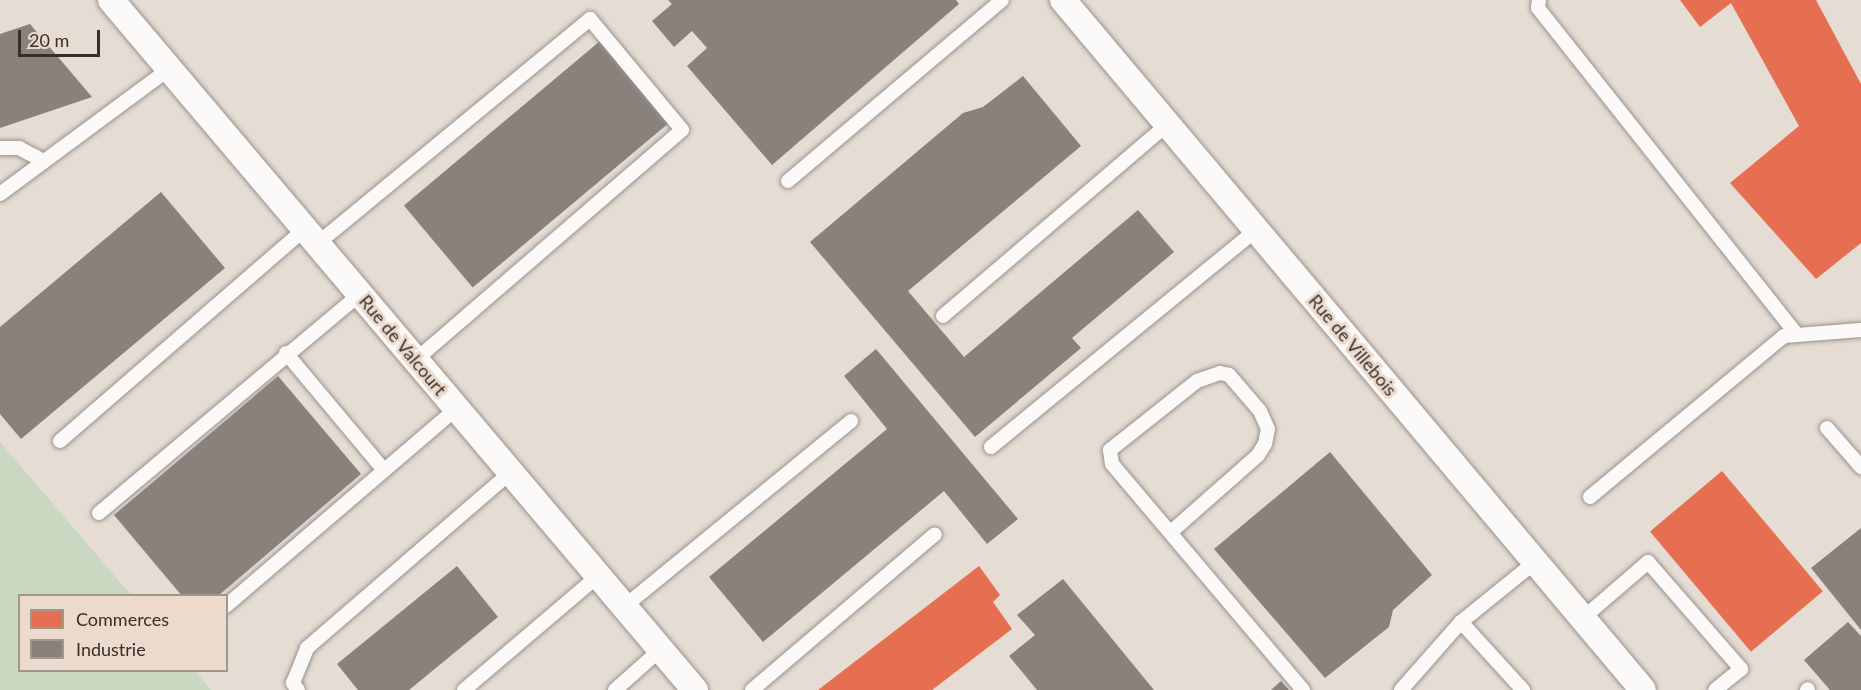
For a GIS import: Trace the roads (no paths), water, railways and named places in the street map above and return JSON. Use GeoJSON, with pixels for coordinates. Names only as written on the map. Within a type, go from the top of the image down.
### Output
{"type":"FeatureCollection","features":[{"type":"Feature","properties":{"kind":"street","name":"Rue de Valcourt"},"geometry":{"type":"LineString","coordinates":[[111,0],[695,690]]}},
{"type":"Feature","properties":{"kind":"street","name":"Rue de Villebois"},"geometry":{"type":"LineString","coordinates":[[1063,0],[1643,690]]}},
{"type":"Feature","properties":{"kind":"lane"},"geometry":{"type":"LineString","coordinates":[[788,181],[1002,0]]}},
{"type":"Feature","properties":{"kind":"lane"},"geometry":{"type":"LineString","coordinates":[[1539,0],[1538,8],[1797,335]]}},
{"type":"Feature","properties":{"kind":"lane"},"geometry":{"type":"LineString","coordinates":[[60,441],[311,237],[590,19],[682,129],[416,360]]}},
{"type":"Feature","properties":{"kind":"lane"},"geometry":{"type":"LineString","coordinates":[[0,194],[42,160],[169,69]]}},
{"type":"Feature","properties":{"kind":"lane"},"geometry":{"type":"LineString","coordinates":[[944,316],[1168,124]]}},
{"type":"Feature","properties":{"kind":"lane"},"geometry":{"type":"LineString","coordinates":[[0,148],[20,148],[42,160]]}},
{"type":"Feature","properties":{"kind":"lane"},"geometry":{"type":"LineString","coordinates":[[991,447],[1256,230]]}},
{"type":"Feature","properties":{"kind":"lane"},"geometry":{"type":"LineString","coordinates":[[99,513],[286,353],[360,294]]}},
{"type":"Feature","properties":{"kind":"lane"},"geometry":{"type":"LineString","coordinates":[[1590,497],[1784,336],[1861,330]]}},
{"type":"Feature","properties":{"kind":"lane"},"geometry":{"type":"LineString","coordinates":[[286,353],[384,471]]}},
{"type":"Feature","properties":{"kind":"lane"},"geometry":{"type":"LineString","coordinates":[[1171,532],[1258,455],[1265,444],[1268,429],[1260,411],[1229,375],[1220,373],[1197,381],[1110,450],[1112,464],[1303,690]]}},
{"type":"Feature","properties":{"kind":"lane"},"geometry":{"type":"LineString","coordinates":[[228,604],[457,408]]}},
{"type":"Feature","properties":{"kind":"lane"},"geometry":{"type":"LineString","coordinates":[[625,606],[851,421]]}},
{"type":"Feature","properties":{"kind":"lane"},"geometry":{"type":"LineString","coordinates":[[1827,428],[1861,466]]}},
{"type":"Feature","properties":{"kind":"lane"},"geometry":{"type":"LineString","coordinates":[[298,690],[293,683],[307,648],[511,472]]}},
{"type":"Feature","properties":{"kind":"lane"},"geometry":{"type":"LineString","coordinates":[[752,690],[935,534]]}},
{"type":"Feature","properties":{"kind":"lane"},"geometry":{"type":"LineString","coordinates":[[1401,690],[1461,622],[1535,562]]}},
{"type":"Feature","properties":{"kind":"lane"},"geometry":{"type":"LineString","coordinates":[[1582,618],[1648,562],[1741,669],[1715,690]]}},
{"type":"Feature","properties":{"kind":"lane"},"geometry":{"type":"LineString","coordinates":[[464,690],[598,576]]}},
{"type":"Feature","properties":{"kind":"lane"},"geometry":{"type":"LineString","coordinates":[[1461,622],[1523,690]]}},
{"type":"Feature","properties":{"kind":"lane"},"geometry":{"type":"LineString","coordinates":[[615,690],[661,649]]}}]}
